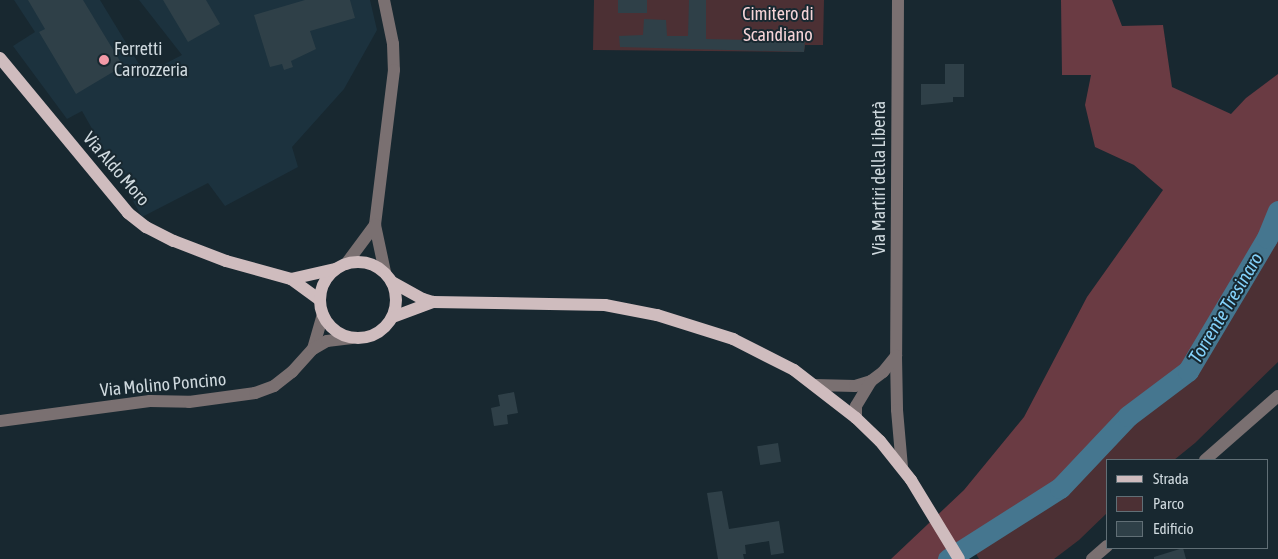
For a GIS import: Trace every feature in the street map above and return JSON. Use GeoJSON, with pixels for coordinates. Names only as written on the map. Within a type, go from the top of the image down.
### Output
{"type":"FeatureCollection","features":[{"type":"Feature","properties":{"kind":"main road","name":"Via Aldo Moro"},"geometry":{"type":"LineString","coordinates":[[0,58],[128,213],[146,227],[174,241],[226,261],[292,279],[320,300]]}},
{"type":"Feature","properties":{"kind":"main road"},"geometry":{"type":"LineString","coordinates":[[434,302],[393,317],[380,331],[362,338],[352,338],[334,330],[323,314],[320,300],[326,279],[341,266],[367,262],[423,299],[434,302],[605,305],[657,315],[733,339],[794,370],[856,418],[880,441],[902,466],[959,559]]}},
{"type":"Feature","properties":{"kind":"main road","name":"Via Aldo Moro"},"geometry":{"type":"LineString","coordinates":[[292,279],[341,266]]}},
{"type":"Feature","properties":{"kind":"main road"},"geometry":{"type":"LineString","coordinates":[[388,277],[396,295],[393,317]]}},
{"type":"Feature","properties":{"kind":"street"},"geometry":{"type":"LineString","coordinates":[[384,0],[393,44],[394,70],[375,225],[388,277]]}},
{"type":"Feature","properties":{"kind":"street","name":"Via Martiri della Libertà"},"geometry":{"type":"LineString","coordinates":[[898,0],[896,356],[897,410],[902,466]]}},
{"type":"Feature","properties":{"kind":"street"},"geometry":{"type":"LineString","coordinates":[[341,266],[375,225]]}},
{"type":"Feature","properties":{"kind":"street","name":"Via Molino Poncino"},"geometry":{"type":"LineString","coordinates":[[314,349],[323,314]]}},
{"type":"Feature","properties":{"kind":"street","name":"Via Molino Poncino"},"geometry":{"type":"LineString","coordinates":[[0,421],[150,401],[189,402],[255,393],[274,386],[292,372],[314,349],[327,341],[352,338]]}},
{"type":"Feature","properties":{"kind":"street"},"geometry":{"type":"LineString","coordinates":[[814,385],[855,386],[871,381],[883,372],[896,356]]}},
{"type":"Feature","properties":{"kind":"street"},"geometry":{"type":"LineString","coordinates":[[856,418],[856,406],[871,381]]}},
{"type":"Feature","properties":{"kind":"street"},"geometry":{"type":"LineString","coordinates":[[1206,459],[1278,396]]}},
{"type":"Feature","properties":{"kind":"street"},"geometry":{"type":"LineString","coordinates":[[1092,559],[1106,547]]}},
{"type":"Feature","properties":{"kind":"shaded area"},"geometry":{"type":"Polygon","coordinates":[[[14,0],[100,0],[145,74],[182,55],[139,0],[370,0],[377,30],[344,89],[292,147],[298,167],[225,206],[208,183],[142,217],[82,111],[67,119],[13,46],[35,32],[14,0]]]}},
{"type":"Feature","properties":{"kind":"shaded area"},"geometry":{"type":"Polygon","coordinates":[[[1061,0],[1112,0],[1122,26],[1163,25],[1172,87],[1231,114],[1246,98],[1278,74],[1278,228],[1267,238],[1188,371],[1128,416],[1060,488],[948,559],[891,559],[964,490],[1024,417],[1087,297],[1163,190],[1134,165],[1095,147],[1085,105],[1091,75],[1062,75],[1061,0]]]}},
{"type":"Feature","properties":{"kind":"green space","name":"Cimitero di Scandiano"},"geometry":{"type":"Polygon","coordinates":[[[594,0],[824,0],[823,45],[805,45],[804,52],[593,50],[594,0]]]}},
{"type":"Feature","properties":{"kind":"green space"},"geometry":{"type":"Polygon","coordinates":[[[1278,228],[1278,362],[1195,443],[1175,459],[1106,459],[1106,514],[1079,540],[1054,559],[979,559],[971,545],[1060,488],[1128,416],[1188,371],[1267,238],[1278,228]]]}},
{"type":"Feature","properties":{"kind":"building"},"geometry":{"type":"Polygon","coordinates":[[[28,0],[83,0],[123,66],[76,94],[39,32],[45,29],[28,0]]]}},
{"type":"Feature","properties":{"kind":"building"},"geometry":{"type":"Polygon","coordinates":[[[163,0],[206,0],[220,24],[188,42],[163,0]]]}},
{"type":"Feature","properties":{"kind":"building"},"geometry":{"type":"Polygon","coordinates":[[[305,0],[350,0],[355,18],[310,31],[316,49],[291,61],[293,67],[284,70],[282,64],[270,67],[254,15],[305,0]]]}},
{"type":"Feature","properties":{"kind":"building"},"geometry":{"type":"Polygon","coordinates":[[[618,0],[647,0],[647,13],[618,13],[618,0]]]}},
{"type":"Feature","properties":{"kind":"building"},"geometry":{"type":"Polygon","coordinates":[[[689,0],[706,0],[706,39],[805,41],[804,52],[620,47],[619,36],[643,35],[644,19],[666,20],[667,36],[688,36],[689,0]]]}},
{"type":"Feature","properties":{"kind":"building"},"geometry":{"type":"Polygon","coordinates":[[[945,64],[964,64],[964,97],[953,97],[953,102],[921,105],[921,84],[945,84],[945,64]]]}},
{"type":"Feature","properties":{"kind":"building"},"geometry":{"type":"Polygon","coordinates":[[[514,392],[518,413],[507,415],[508,424],[494,426],[491,408],[500,406],[498,395],[514,392]]]}},
{"type":"Feature","properties":{"kind":"building"},"geometry":{"type":"Polygon","coordinates":[[[778,443],[781,462],[760,465],[757,446],[778,443]]]}},
{"type":"Feature","properties":{"kind":"building"},"geometry":{"type":"Polygon","coordinates":[[[722,491],[729,529],[779,521],[784,553],[771,555],[769,541],[745,545],[746,554],[743,554],[744,559],[718,559],[707,493],[722,491]]]}},
{"type":"Feature","properties":{"kind":"building"},"geometry":{"type":"Polygon","coordinates":[[[1183,549],[1186,559],[1154,559],[1154,557],[1183,549]]]}},
{"type":"Feature","properties":{"kind":"waterway","name":"Torrente Tresinaro"},"geometry":{"type":"LineString","coordinates":[[948,559],[1060,488],[1128,416],[1188,371],[1267,238],[1278,211]]}},
{"type":"Feature","properties":{"kind":"place","name":"Ferretti Carrozzeria"},"geometry":{"type":"Point","coordinates":[104,60]}}]}
